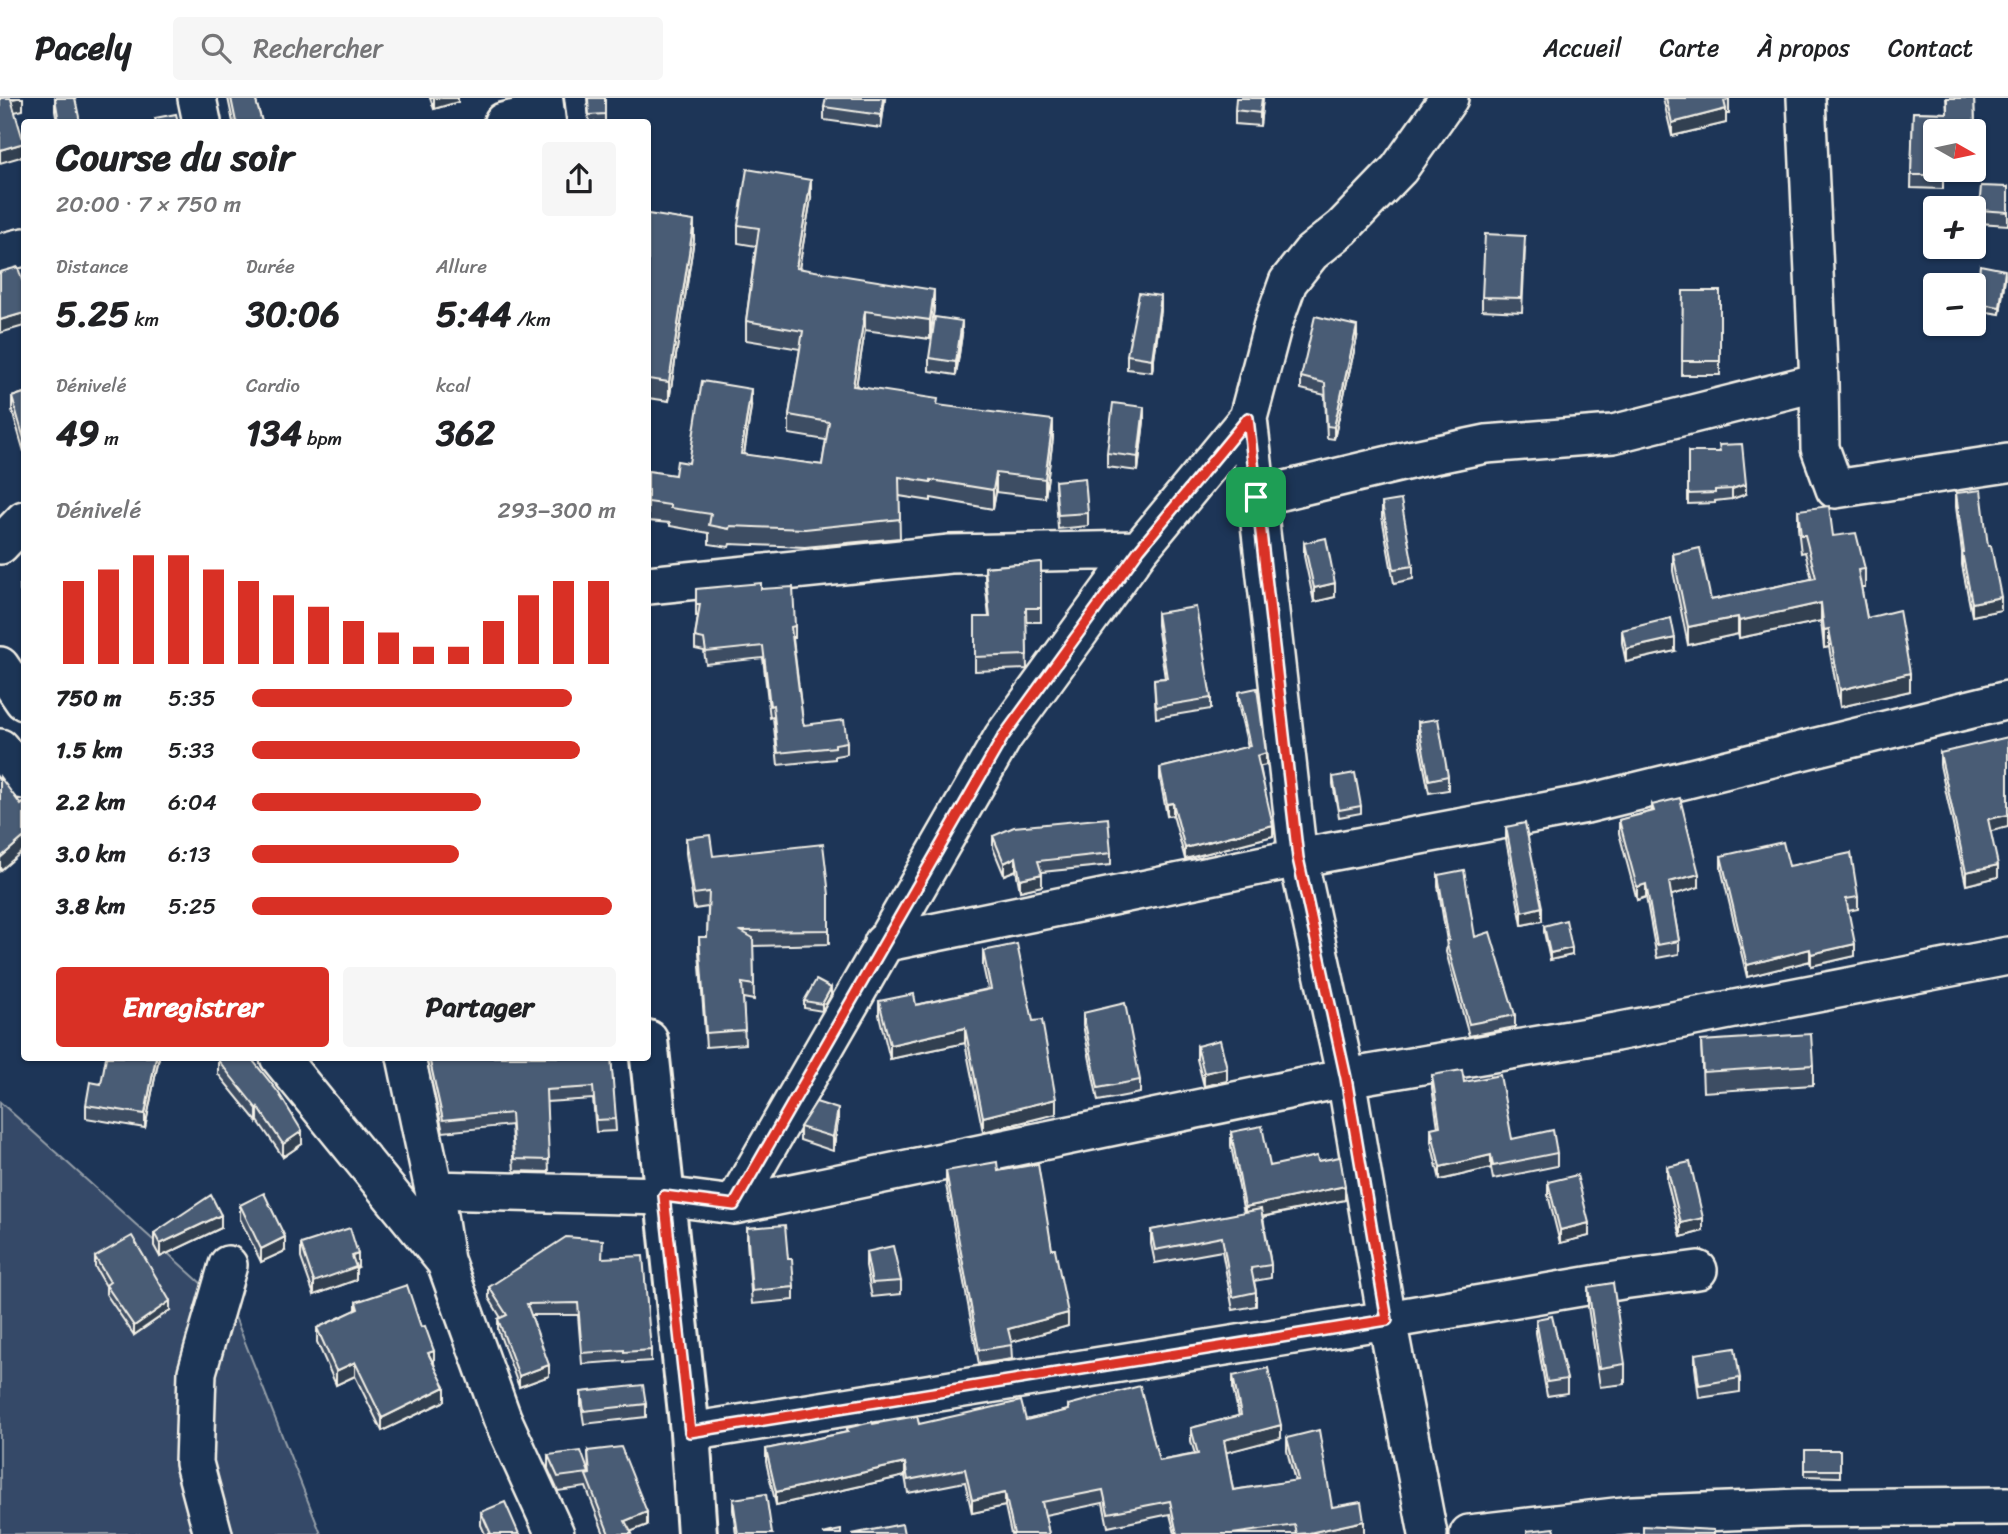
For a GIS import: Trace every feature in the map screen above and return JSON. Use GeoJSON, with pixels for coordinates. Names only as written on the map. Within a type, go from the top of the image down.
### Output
{"type":"FeatureCollection","features":[{"type":"Feature","properties":{"kind":"main road"},"geometry":{"type":"LineString","coordinates":[[650,1061],[690,1432],[697,1534]]}},
{"type":"Feature","properties":{"kind":"street"},"geometry":{"type":"LineString","coordinates":[[197,98],[201,119]]}},
{"type":"Feature","properties":{"kind":"street"},"geometry":{"type":"LineString","coordinates":[[1428,1534],[1387,1320],[1346,1078],[1298,858],[1248,418],[1273,324],[1288,282],[1311,253],[1342,228],[1399,169],[1448,98]]}},
{"type":"Feature","properties":{"kind":"street"},"geometry":{"type":"LineString","coordinates":[[1806,98],[1820,448],[1835,489],[2008,463]]}},
{"type":"Feature","properties":{"kind":"street"},"geometry":{"type":"LineString","coordinates":[[514,119],[544,111]]}},
{"type":"Feature","properties":{"kind":"street"},"geometry":{"type":"LineString","coordinates":[[0,253],[21,248]]}},
{"type":"Feature","properties":{"kind":"street"},"geometry":{"type":"LineString","coordinates":[[1256,497],[1486,444],[1614,434],[1819,382]]}},
{"type":"Feature","properties":{"kind":"street"},"geometry":{"type":"LineString","coordinates":[[734,1205],[1003,737],[1139,550],[1248,418]]}},
{"type":"Feature","properties":{"kind":"street"},"geometry":{"type":"LineString","coordinates":[[0,545],[21,523]]}},
{"type":"Feature","properties":{"kind":"street"},"geometry":{"type":"LineString","coordinates":[[651,585],[950,554],[1139,550]]}},
{"type":"Feature","properties":{"kind":"street"},"geometry":{"type":"LineString","coordinates":[[0,666],[21,697]]}},
{"type":"Feature","properties":{"kind":"street"},"geometry":{"type":"LineString","coordinates":[[883,943],[1298,858],[1586,804],[2008,700]]}},
{"type":"Feature","properties":{"kind":"street"},"geometry":{"type":"LineString","coordinates":[[0,748],[21,776]]}},
{"type":"Feature","properties":{"kind":"street"},"geometry":{"type":"LineString","coordinates":[[434,1190],[664,1196],[734,1205],[1346,1078],[1616,1032],[2008,956]]}},
{"type":"Feature","properties":{"kind":"street"},"geometry":{"type":"LineString","coordinates":[[282,1061],[445,1260]]}},
{"type":"Feature","properties":{"kind":"street"},"geometry":{"type":"LineString","coordinates":[[407,1061],[434,1190],[445,1260],[502,1418],[555,1534]]}},
{"type":"Feature","properties":{"kind":"street"},"geometry":{"type":"LineString","coordinates":[[213,1534],[194,1463],[197,1372],[228,1265]]}},
{"type":"Feature","properties":{"kind":"street"},"geometry":{"type":"LineString","coordinates":[[690,1432],[1622,1280],[1698,1270]]}},
{"type":"Feature","properties":{"kind":"street"},"geometry":{"type":"LineString","coordinates":[[1469,1534],[1632,1516],[1798,1508],[2008,1506]]}},
{"type":"Feature","properties":{"kind":"shaded area"},"geometry":{"type":"Polygon","coordinates":[[[0,1102],[233,1312],[321,1534],[0,1534],[0,1102]]]}},
{"type":"Feature","properties":{"kind":"building"},"geometry":{"type":"Polygon","coordinates":[[[0,98],[17,98],[11,99],[21,133],[21,144],[0,150],[0,98]]]}},
{"type":"Feature","properties":{"kind":"building"},"geometry":{"type":"Polygon","coordinates":[[[55,98],[75,98],[79,119],[58,119],[55,98]]]}},
{"type":"Feature","properties":{"kind":"building"},"geometry":{"type":"Polygon","coordinates":[[[231,98],[255,98],[261,119],[235,119],[231,98]]]}},
{"type":"Feature","properties":{"kind":"building"},"geometry":{"type":"Polygon","coordinates":[[[588,98],[605,98],[605,114],[589,115],[588,98]]]}},
{"type":"Feature","properties":{"kind":"building"},"geometry":{"type":"Polygon","coordinates":[[[826,98],[883,98],[881,115],[824,107],[826,98]]]}},
{"type":"Feature","properties":{"kind":"building"},"geometry":{"type":"Polygon","coordinates":[[[1236,98],[1262,98],[1260,113],[1235,110],[1236,98]]]}},
{"type":"Feature","properties":{"kind":"building"},"geometry":{"type":"Polygon","coordinates":[[[1666,98],[1729,100],[1724,101],[1726,109],[1672,123],[1666,98]]]}},
{"type":"Feature","properties":{"kind":"building"},"geometry":{"type":"Polygon","coordinates":[[[1947,98],[1974,98],[1975,119],[1923,119],[1923,175],[1911,175],[1913,112],[1947,113],[1947,98]]]}},
{"type":"Feature","properties":{"kind":"building"},"geometry":{"type":"Polygon","coordinates":[[[176,114],[177,119],[155,119],[176,114]]]}},
{"type":"Feature","properties":{"kind":"building"},"geometry":{"type":"Polygon","coordinates":[[[747,169],[811,180],[796,268],[934,290],[930,320],[865,311],[853,386],[938,399],[937,405],[1053,420],[1045,479],[996,473],[993,490],[899,477],[900,519],[805,529],[730,526],[729,529],[709,525],[711,514],[651,502],[651,471],[675,475],[677,461],[689,463],[702,381],[751,389],[741,454],[822,465],[829,422],[789,415],[803,331],[746,321],[759,228],[738,225],[747,169]]]}},
{"type":"Feature","properties":{"kind":"building"},"geometry":{"type":"Polygon","coordinates":[[[1981,186],[2008,187],[2008,212],[1986,210],[1986,196],[1980,196],[1981,186]]]}},
{"type":"Feature","properties":{"kind":"building"},"geometry":{"type":"Polygon","coordinates":[[[651,214],[694,221],[669,382],[651,379],[651,214]]]}},
{"type":"Feature","properties":{"kind":"building"},"geometry":{"type":"Polygon","coordinates":[[[1485,234],[1525,236],[1522,298],[1482,297],[1485,234]]]}},
{"type":"Feature","properties":{"kind":"building"},"geometry":{"type":"Polygon","coordinates":[[[1980,265],[2005,270],[2000,307],[1986,305],[1986,273],[1979,273],[1980,265]]]}},
{"type":"Feature","properties":{"kind":"building"},"geometry":{"type":"Polygon","coordinates":[[[18,267],[21,277],[21,314],[0,320],[0,272],[18,267]]]}},
{"type":"Feature","properties":{"kind":"building"},"geometry":{"type":"Polygon","coordinates":[[[1683,291],[1720,291],[1720,361],[1682,361],[1683,291]]]}},
{"type":"Feature","properties":{"kind":"building"},"geometry":{"type":"Polygon","coordinates":[[[1139,293],[1161,296],[1152,359],[1127,355],[1139,293]]]}},
{"type":"Feature","properties":{"kind":"building"},"geometry":{"type":"Polygon","coordinates":[[[1315,316],[1357,326],[1334,427],[1327,426],[1325,383],[1301,377],[1315,316]]]}},
{"type":"Feature","properties":{"kind":"building"},"geometry":{"type":"Polygon","coordinates":[[[935,317],[962,321],[956,362],[929,358],[935,317]]]}},
{"type":"Feature","properties":{"kind":"building"},"geometry":{"type":"Polygon","coordinates":[[[21,394],[21,428],[12,397],[21,394]]]}},
{"type":"Feature","properties":{"kind":"building"},"geometry":{"type":"Polygon","coordinates":[[[1113,403],[1144,407],[1138,457],[1107,453],[1113,403]]]}},
{"type":"Feature","properties":{"kind":"building"},"geometry":{"type":"Polygon","coordinates":[[[1742,444],[1746,484],[1732,489],[1715,490],[1715,493],[1688,494],[1688,452],[1720,452],[1719,445],[1742,444]]]}},
{"type":"Feature","properties":{"kind":"building"},"geometry":{"type":"Polygon","coordinates":[[[1085,478],[1088,513],[1058,515],[1055,481],[1085,478]]]}},
{"type":"Feature","properties":{"kind":"building"},"geometry":{"type":"Polygon","coordinates":[[[1981,490],[1988,546],[1991,546],[2001,597],[1972,603],[1962,552],[1956,493],[1981,490]]]}},
{"type":"Feature","properties":{"kind":"building"},"geometry":{"type":"Polygon","coordinates":[[[1401,500],[1413,566],[1394,569],[1382,503],[1401,500]]]}},
{"type":"Feature","properties":{"kind":"building"},"geometry":{"type":"Polygon","coordinates":[[[1829,506],[1833,536],[1856,533],[1865,569],[1858,570],[1867,618],[1899,610],[1910,673],[1840,690],[1829,629],[1824,630],[1821,603],[1739,621],[1738,617],[1688,627],[1673,554],[1700,548],[1711,600],[1816,578],[1805,535],[1801,535],[1798,510],[1829,506]]]}},
{"type":"Feature","properties":{"kind":"building"},"geometry":{"type":"Polygon","coordinates":[[[1326,538],[1335,583],[1314,588],[1304,543],[1326,538]]]}},
{"type":"Feature","properties":{"kind":"building"},"geometry":{"type":"Polygon","coordinates":[[[1041,562],[1041,608],[1026,608],[1027,655],[975,657],[975,617],[990,617],[985,567],[1041,562]]]}},
{"type":"Feature","properties":{"kind":"building"},"geometry":{"type":"Polygon","coordinates":[[[761,583],[761,589],[793,587],[795,626],[791,627],[804,725],[844,720],[847,742],[835,744],[835,747],[778,753],[763,646],[706,652],[704,639],[695,637],[700,604],[696,604],[696,589],[761,583]]]}},
{"type":"Feature","properties":{"kind":"building"},"geometry":{"type":"Polygon","coordinates":[[[1196,607],[1211,698],[1156,707],[1154,679],[1167,678],[1157,613],[1196,607]]]}},
{"type":"Feature","properties":{"kind":"building"},"geometry":{"type":"Polygon","coordinates":[[[1671,618],[1675,638],[1626,649],[1622,630],[1671,618]]]}},
{"type":"Feature","properties":{"kind":"building"},"geometry":{"type":"Polygon","coordinates":[[[1257,688],[1266,753],[1257,756],[1273,825],[1185,848],[1173,803],[1167,804],[1160,768],[1250,746],[1238,692],[1257,688]]]}},
{"type":"Feature","properties":{"kind":"building"},"geometry":{"type":"Polygon","coordinates":[[[1438,719],[1448,776],[1429,780],[1418,722],[1438,719]]]}},
{"type":"Feature","properties":{"kind":"building"},"geometry":{"type":"Polygon","coordinates":[[[2008,737],[2008,815],[1988,819],[1998,865],[1966,872],[1940,753],[2008,737]]]}},
{"type":"Feature","properties":{"kind":"building"},"geometry":{"type":"Polygon","coordinates":[[[1355,773],[1361,806],[1339,810],[1333,777],[1355,773]]]}},
{"type":"Feature","properties":{"kind":"building"},"geometry":{"type":"Polygon","coordinates":[[[0,777],[21,805],[21,840],[0,858],[0,777]]]}},
{"type":"Feature","properties":{"kind":"building"},"geometry":{"type":"Polygon","coordinates":[[[1680,798],[1699,874],[1669,882],[1679,941],[1657,945],[1646,884],[1637,887],[1619,820],[1654,811],[1652,805],[1680,798]]]}},
{"type":"Feature","properties":{"kind":"building"},"geometry":{"type":"Polygon","coordinates":[[[1108,818],[1111,853],[1038,861],[1042,874],[1020,879],[1016,857],[1004,863],[993,836],[1014,827],[1108,818]]]}},
{"type":"Feature","properties":{"kind":"building"},"geometry":{"type":"Polygon","coordinates":[[[1525,823],[1542,907],[1522,912],[1506,827],[1525,823]]]}},
{"type":"Feature","properties":{"kind":"building"},"geometry":{"type":"Polygon","coordinates":[[[710,835],[713,856],[823,844],[829,895],[829,930],[741,931],[753,938],[754,985],[742,983],[745,1030],[706,1033],[699,937],[707,937],[709,892],[694,894],[686,838],[710,835]]]}},
{"type":"Feature","properties":{"kind":"building"},"geometry":{"type":"Polygon","coordinates":[[[1783,842],[1789,866],[1851,853],[1858,897],[1846,899],[1855,944],[1811,954],[1810,949],[1747,965],[1721,856],[1783,842]]]}},
{"type":"Feature","properties":{"kind":"building"},"geometry":{"type":"Polygon","coordinates":[[[1464,870],[1475,937],[1490,932],[1515,1015],[1469,1024],[1446,941],[1449,940],[1438,875],[1464,870]]]}},
{"type":"Feature","properties":{"kind":"building"},"geometry":{"type":"Polygon","coordinates":[[[1566,920],[1572,948],[1550,953],[1544,926],[1566,920]]]}},
{"type":"Feature","properties":{"kind":"building"},"geometry":{"type":"Polygon","coordinates":[[[1017,944],[1033,1021],[1042,1020],[1056,1099],[983,1117],[965,1028],[890,1045],[879,1001],[914,994],[916,1005],[991,989],[983,951],[1017,944]]]}},
{"type":"Feature","properties":{"kind":"building"},"geometry":{"type":"Polygon","coordinates":[[[816,980],[831,988],[822,1004],[804,1001],[816,980]]]}},
{"type":"Feature","properties":{"kind":"building"},"geometry":{"type":"Polygon","coordinates":[[[1125,1003],[1140,1080],[1098,1088],[1083,1013],[1125,1003]]]}},
{"type":"Feature","properties":{"kind":"building"},"geometry":{"type":"Polygon","coordinates":[[[1811,1034],[1813,1065],[1703,1072],[1701,1041],[1811,1034]]]}},
{"type":"Feature","properties":{"kind":"building"},"geometry":{"type":"Polygon","coordinates":[[[1220,1040],[1227,1068],[1204,1073],[1197,1046],[1220,1040]]]}},
{"type":"Feature","properties":{"kind":"building"},"geometry":{"type":"Polygon","coordinates":[[[105,1061],[155,1061],[145,1114],[86,1105],[90,1082],[101,1084],[105,1061]]]}},
{"type":"Feature","properties":{"kind":"building"},"geometry":{"type":"Polygon","coordinates":[[[219,1061],[253,1061],[278,1092],[302,1131],[283,1144],[258,1107],[257,1109],[219,1061]]]}},
{"type":"Feature","properties":{"kind":"building"},"geometry":{"type":"Polygon","coordinates":[[[430,1061],[611,1061],[616,1119],[596,1120],[593,1087],[546,1090],[549,1160],[514,1159],[511,1113],[443,1120],[430,1061]]]}},
{"type":"Feature","properties":{"kind":"building"},"geometry":{"type":"Polygon","coordinates":[[[1462,1070],[1464,1082],[1500,1075],[1512,1139],[1553,1130],[1557,1153],[1493,1166],[1491,1155],[1440,1167],[1431,1128],[1440,1126],[1432,1075],[1462,1070]]]}},
{"type":"Feature","properties":{"kind":"building"},"geometry":{"type":"Polygon","coordinates":[[[816,1102],[838,1109],[833,1137],[800,1127],[816,1102]]]}},
{"type":"Feature","properties":{"kind":"building"},"geometry":{"type":"Polygon","coordinates":[[[1262,1126],[1270,1166],[1317,1156],[1318,1161],[1340,1157],[1345,1186],[1245,1207],[1231,1132],[1262,1126]]]}},
{"type":"Feature","properties":{"kind":"building"},"geometry":{"type":"Polygon","coordinates":[[[997,1162],[998,1171],[1038,1164],[1052,1249],[1055,1249],[1068,1313],[1008,1329],[1012,1345],[979,1350],[946,1171],[997,1162]]]}},
{"type":"Feature","properties":{"kind":"building"},"geometry":{"type":"Polygon","coordinates":[[[1690,1162],[1703,1218],[1681,1223],[1667,1167],[1690,1162]]]}},
{"type":"Feature","properties":{"kind":"building"},"geometry":{"type":"Polygon","coordinates":[[[1577,1175],[1589,1223],[1560,1230],[1548,1182],[1577,1175]]]}},
{"type":"Feature","properties":{"kind":"building"},"geometry":{"type":"Polygon","coordinates":[[[264,1193],[285,1237],[261,1249],[240,1205],[264,1193]]]}},
{"type":"Feature","properties":{"kind":"building"},"geometry":{"type":"Polygon","coordinates":[[[211,1195],[221,1215],[160,1244],[154,1233],[211,1195]]]}},
{"type":"Feature","properties":{"kind":"building"},"geometry":{"type":"Polygon","coordinates":[[[1261,1209],[1271,1265],[1251,1268],[1256,1292],[1233,1297],[1222,1237],[1155,1250],[1151,1230],[1261,1209]]]}},
{"type":"Feature","properties":{"kind":"building"},"geometry":{"type":"Polygon","coordinates":[[[785,1225],[794,1287],[752,1291],[747,1228],[785,1225]]]}},
{"type":"Feature","properties":{"kind":"building"},"geometry":{"type":"Polygon","coordinates":[[[350,1228],[358,1254],[352,1256],[356,1267],[314,1282],[301,1244],[350,1228]]]}},
{"type":"Feature","properties":{"kind":"building"},"geometry":{"type":"Polygon","coordinates":[[[132,1236],[170,1301],[134,1326],[106,1285],[110,1282],[95,1257],[132,1236]]]}},
{"type":"Feature","properties":{"kind":"building"},"geometry":{"type":"Polygon","coordinates":[[[566,1237],[603,1240],[602,1258],[643,1256],[651,1350],[582,1353],[578,1303],[527,1304],[549,1365],[519,1376],[498,1319],[507,1315],[489,1287],[566,1237]]]}},
{"type":"Feature","properties":{"kind":"building"},"geometry":{"type":"Polygon","coordinates":[[[893,1246],[901,1281],[872,1283],[866,1252],[893,1246]]]}},
{"type":"Feature","properties":{"kind":"building"},"geometry":{"type":"Polygon","coordinates":[[[1613,1283],[1625,1364],[1600,1368],[1588,1287],[1613,1283]]]}},
{"type":"Feature","properties":{"kind":"building"},"geometry":{"type":"Polygon","coordinates":[[[407,1285],[421,1327],[425,1326],[434,1351],[428,1353],[445,1387],[382,1418],[355,1362],[336,1371],[317,1328],[358,1309],[356,1302],[407,1285]]]}},
{"type":"Feature","properties":{"kind":"building"},"geometry":{"type":"Polygon","coordinates":[[[1552,1316],[1567,1379],[1547,1382],[1536,1319],[1552,1316]]]}},
{"type":"Feature","properties":{"kind":"building"},"geometry":{"type":"Polygon","coordinates":[[[1735,1348],[1740,1378],[1699,1385],[1695,1354],[1735,1348]]]}},
{"type":"Feature","properties":{"kind":"building"},"geometry":{"type":"Polygon","coordinates":[[[1268,1368],[1281,1425],[1224,1440],[1233,1490],[1298,1480],[1287,1438],[1319,1430],[1332,1507],[1361,1502],[1364,1521],[1297,1534],[1295,1525],[1232,1534],[1177,1534],[1170,1501],[1108,1513],[1103,1490],[1042,1502],[1049,1534],[1014,1534],[1005,1493],[972,1500],[965,1469],[908,1480],[905,1463],[776,1492],[766,1449],[848,1432],[847,1428],[872,1422],[873,1424],[917,1416],[919,1424],[1021,1401],[1026,1420],[1069,1410],[1068,1405],[1140,1386],[1159,1461],[1198,1454],[1191,1428],[1241,1415],[1233,1376],[1268,1368]]]}},
{"type":"Feature","properties":{"kind":"building"},"geometry":{"type":"Polygon","coordinates":[[[643,1385],[646,1404],[584,1411],[581,1392],[643,1385]]]}},
{"type":"Feature","properties":{"kind":"building"},"geometry":{"type":"Polygon","coordinates":[[[621,1447],[647,1512],[625,1521],[632,1534],[609,1534],[586,1475],[590,1474],[588,1451],[621,1447]]]}},
{"type":"Feature","properties":{"kind":"building"},"geometry":{"type":"Polygon","coordinates":[[[1805,1450],[1840,1450],[1840,1470],[1805,1470],[1805,1450]]]}},
{"type":"Feature","properties":{"kind":"building"},"geometry":{"type":"Polygon","coordinates":[[[581,1451],[589,1473],[558,1477],[548,1455],[581,1451]]]}},
{"type":"Feature","properties":{"kind":"building"},"geometry":{"type":"Polygon","coordinates":[[[766,1494],[772,1534],[738,1534],[733,1499],[766,1494]]]}},
{"type":"Feature","properties":{"kind":"building"},"geometry":{"type":"Polygon","coordinates":[[[505,1502],[519,1534],[491,1534],[481,1512],[505,1502]]]}},
{"type":"Feature","properties":{"kind":"building"},"geometry":{"type":"Polygon","coordinates":[[[902,1524],[904,1534],[852,1534],[902,1524]]]}},
{"type":"Feature","properties":{"kind":"building"},"geometry":{"type":"Polygon","coordinates":[[[1643,1526],[1714,1530],[1714,1534],[1643,1534],[1643,1526]]]}},
{"type":"Feature","properties":{"kind":"building"},"geometry":{"type":"Polygon","coordinates":[[[1554,1528],[1556,1534],[1527,1534],[1527,1531],[1554,1528]]]}},
{"type":"Feature","properties":{"kind":"building"},"geometry":{"type":"Polygon","coordinates":[[[841,1530],[841,1534],[823,1534],[831,1532],[841,1530]]]}},
{"type":"Feature","properties":{"kind":"route"},"geometry":{"type":"LineString","coordinates":[[1248,418],[1256,497],[1298,858],[1346,1078],[1387,1320],[690,1432],[664,1196],[734,1205],[1003,737],[1139,550],[1248,418]]}}]}
